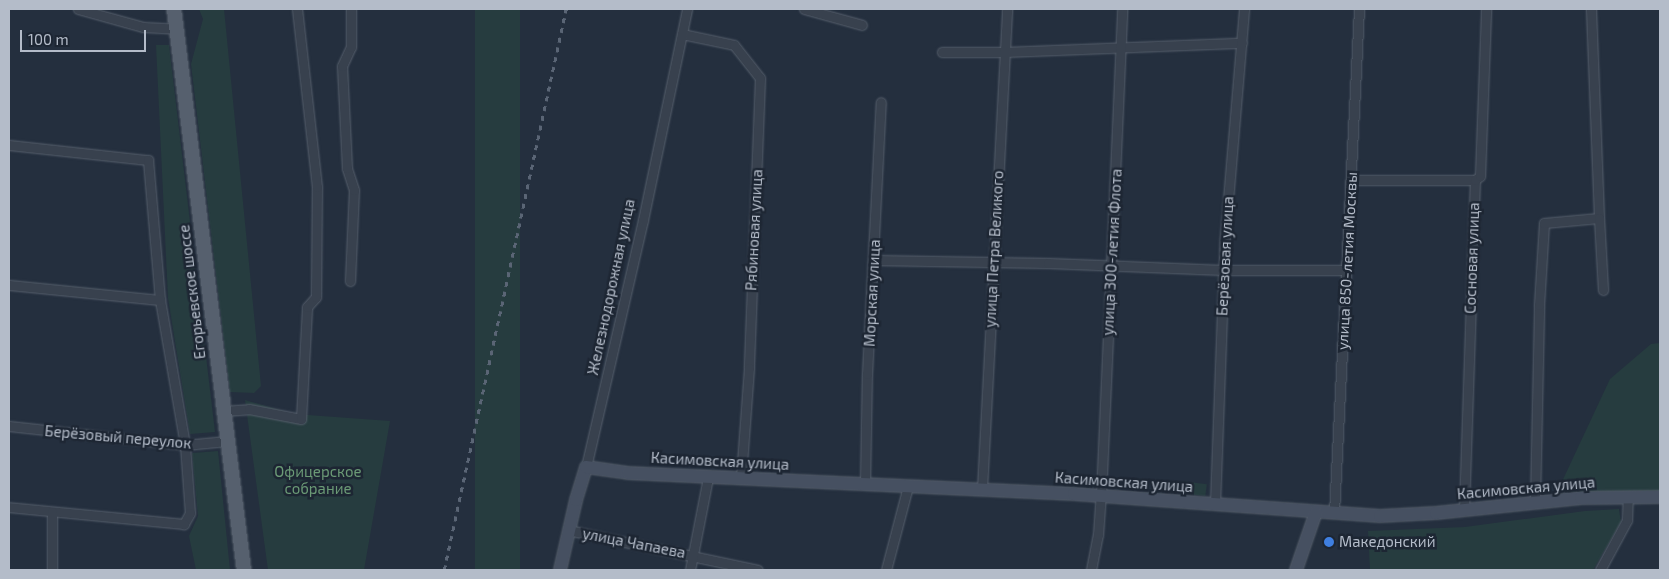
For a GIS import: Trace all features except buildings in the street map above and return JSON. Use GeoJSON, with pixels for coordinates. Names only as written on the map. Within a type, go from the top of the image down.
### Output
{"type":"FeatureCollection","features":[{"type":"Feature","properties":{"kind":"main road","name":"Егорьевское шоссе"},"geometry":{"type":"LineString","coordinates":[[174,9],[244,570]]}},
{"type":"Feature","properties":{"kind":"main road","name":"Касимовская улица"},"geometry":{"type":"LineString","coordinates":[[586,466],[628,473],[1101,496],[1316,512],[1399,516],[1581,498],[1660,497]]}},
{"type":"Feature","properties":{"kind":"main road","name":"Железнодорожная улица"},"geometry":{"type":"LineString","coordinates":[[560,570],[568,530],[586,466]]}},
{"type":"Feature","properties":{"kind":"main road"},"geometry":{"type":"LineString","coordinates":[[1296,570],[1316,512]]}},
{"type":"Feature","properties":{"kind":"street"},"geometry":{"type":"LineString","coordinates":[[78,9],[143,27],[177,29]]}},
{"type":"Feature","properties":{"kind":"street"},"geometry":{"type":"LineString","coordinates":[[223,410],[249,409],[301,419],[307,307],[316,296],[317,187],[297,9]]}},
{"type":"Feature","properties":{"kind":"street"},"geometry":{"type":"LineString","coordinates":[[350,281],[354,190],[347,168],[342,66],[351,47],[351,9]]}},
{"type":"Feature","properties":{"kind":"street","name":"Железнодорожная улица"},"geometry":{"type":"LineString","coordinates":[[586,466],[597,424],[687,9]]}},
{"type":"Feature","properties":{"kind":"street"},"geometry":{"type":"LineString","coordinates":[[804,9],[862,25]]}},
{"type":"Feature","properties":{"kind":"street","name":"улица Петра Великого"},"geometry":{"type":"LineString","coordinates":[[982,490],[1007,9]]}},
{"type":"Feature","properties":{"kind":"street","name":"улица 300-летия Флота"},"geometry":{"type":"LineString","coordinates":[[1091,570],[1098,535],[1101,496],[1122,9]]}},
{"type":"Feature","properties":{"kind":"street","name":"Берёзовая улица"},"geometry":{"type":"LineString","coordinates":[[1215,504],[1224,270],[1244,9]]}},
{"type":"Feature","properties":{"kind":"street","name":"улица 850-летия Москвы"},"geometry":{"type":"LineString","coordinates":[[1334,513],[1359,9]]}},
{"type":"Feature","properties":{"kind":"street","name":"Сосновая улица"},"geometry":{"type":"LineString","coordinates":[[1464,510],[1475,180],[1480,176],[1486,9]]}},
{"type":"Feature","properties":{"kind":"street"},"geometry":{"type":"LineString","coordinates":[[1591,9],[1603,290]]}},
{"type":"Feature","properties":{"kind":"street","name":"Рябиновая улица"},"geometry":{"type":"LineString","coordinates":[[682,34],[734,44],[760,78],[749,368],[741,478]]}},
{"type":"Feature","properties":{"kind":"street"},"geometry":{"type":"LineString","coordinates":[[942,52],[1004,52],[1120,46],[1242,43]]}},
{"type":"Feature","properties":{"kind":"street","name":"Морская улица"},"geometry":{"type":"LineString","coordinates":[[865,484],[881,102]]}},
{"type":"Feature","properties":{"kind":"street"},"geometry":{"type":"LineString","coordinates":[[9,145],[148,160],[160,300],[185,446],[190,513],[184,524],[9,507]]}},
{"type":"Feature","properties":{"kind":"street"},"geometry":{"type":"LineString","coordinates":[[1351,180],[1475,180]]}},
{"type":"Feature","properties":{"kind":"street"},"geometry":{"type":"LineString","coordinates":[[1535,502],[1539,306],[1544,222],[1599,218]]}},
{"type":"Feature","properties":{"kind":"street"},"geometry":{"type":"LineString","coordinates":[[873,260],[1224,270],[1346,270]]}},
{"type":"Feature","properties":{"kind":"street"},"geometry":{"type":"LineString","coordinates":[[9,285],[160,300]]}},
{"type":"Feature","properties":{"kind":"street","name":"Берёзовый переулок"},"geometry":{"type":"LineString","coordinates":[[9,426],[185,446],[227,441]]}},
{"type":"Feature","properties":{"kind":"street"},"geometry":{"type":"LineString","coordinates":[[690,570],[708,477]]}},
{"type":"Feature","properties":{"kind":"street"},"geometry":{"type":"LineString","coordinates":[[886,570],[908,486]]}},
{"type":"Feature","properties":{"kind":"street"},"geometry":{"type":"LineString","coordinates":[[1600,570],[1627,520],[1628,497]]}},
{"type":"Feature","properties":{"kind":"street"},"geometry":{"type":"LineString","coordinates":[[52,512],[52,570]]}},
{"type":"Feature","properties":{"kind":"street","name":"улица Чапаева"},"geometry":{"type":"LineString","coordinates":[[568,530],[758,570]]}},
{"type":"Feature","properties":{"kind":"green space"},"geometry":{"type":"Polygon","coordinates":[[[199,9],[224,9],[261,386],[254,393],[230,392],[191,64],[203,19],[199,9]]]}},
{"type":"Feature","properties":{"kind":"green space"},"geometry":{"type":"Polygon","coordinates":[[[475,9],[520,9],[520,570],[475,570],[475,9]]]}},
{"type":"Feature","properties":{"kind":"green space"},"geometry":{"type":"Polygon","coordinates":[[[156,45],[169,45],[215,432],[190,434],[168,298],[156,45]]]}},
{"type":"Feature","properties":{"kind":"green space"},"geometry":{"type":"Polygon","coordinates":[[[1660,343],[1660,491],[1563,492],[1559,488],[1610,379],[1651,344],[1660,343]]]}},
{"type":"Feature","properties":{"kind":"green space","name":"Офицерское собрание"},"geometry":{"type":"Polygon","coordinates":[[[245,400],[294,414],[390,421],[364,570],[268,570],[245,400]]]}},
{"type":"Feature","properties":{"kind":"green space"},"geometry":{"type":"Polygon","coordinates":[[[218,451],[230,570],[196,570],[189,536],[198,516],[192,453],[218,451]]]}},
{"type":"Feature","properties":{"kind":"green space"},"geometry":{"type":"Polygon","coordinates":[[[1181,481],[1207,484],[1205,496],[1180,493],[1181,481]]]}},
{"type":"Feature","properties":{"kind":"green space"},"geometry":{"type":"Polygon","coordinates":[[[1619,509],[1621,522],[1593,570],[1370,570],[1368,531],[1465,527],[1585,511],[1619,509]]]}},
{"type":"Feature","properties":{"kind":"railway"},"geometry":{"type":"LineString","coordinates":[[444,570],[566,9]]}},
{"type":"Feature","properties":{"kind":"place","name":"Македонский"},"geometry":{"type":"Point","coordinates":[1329,542]}}]}
